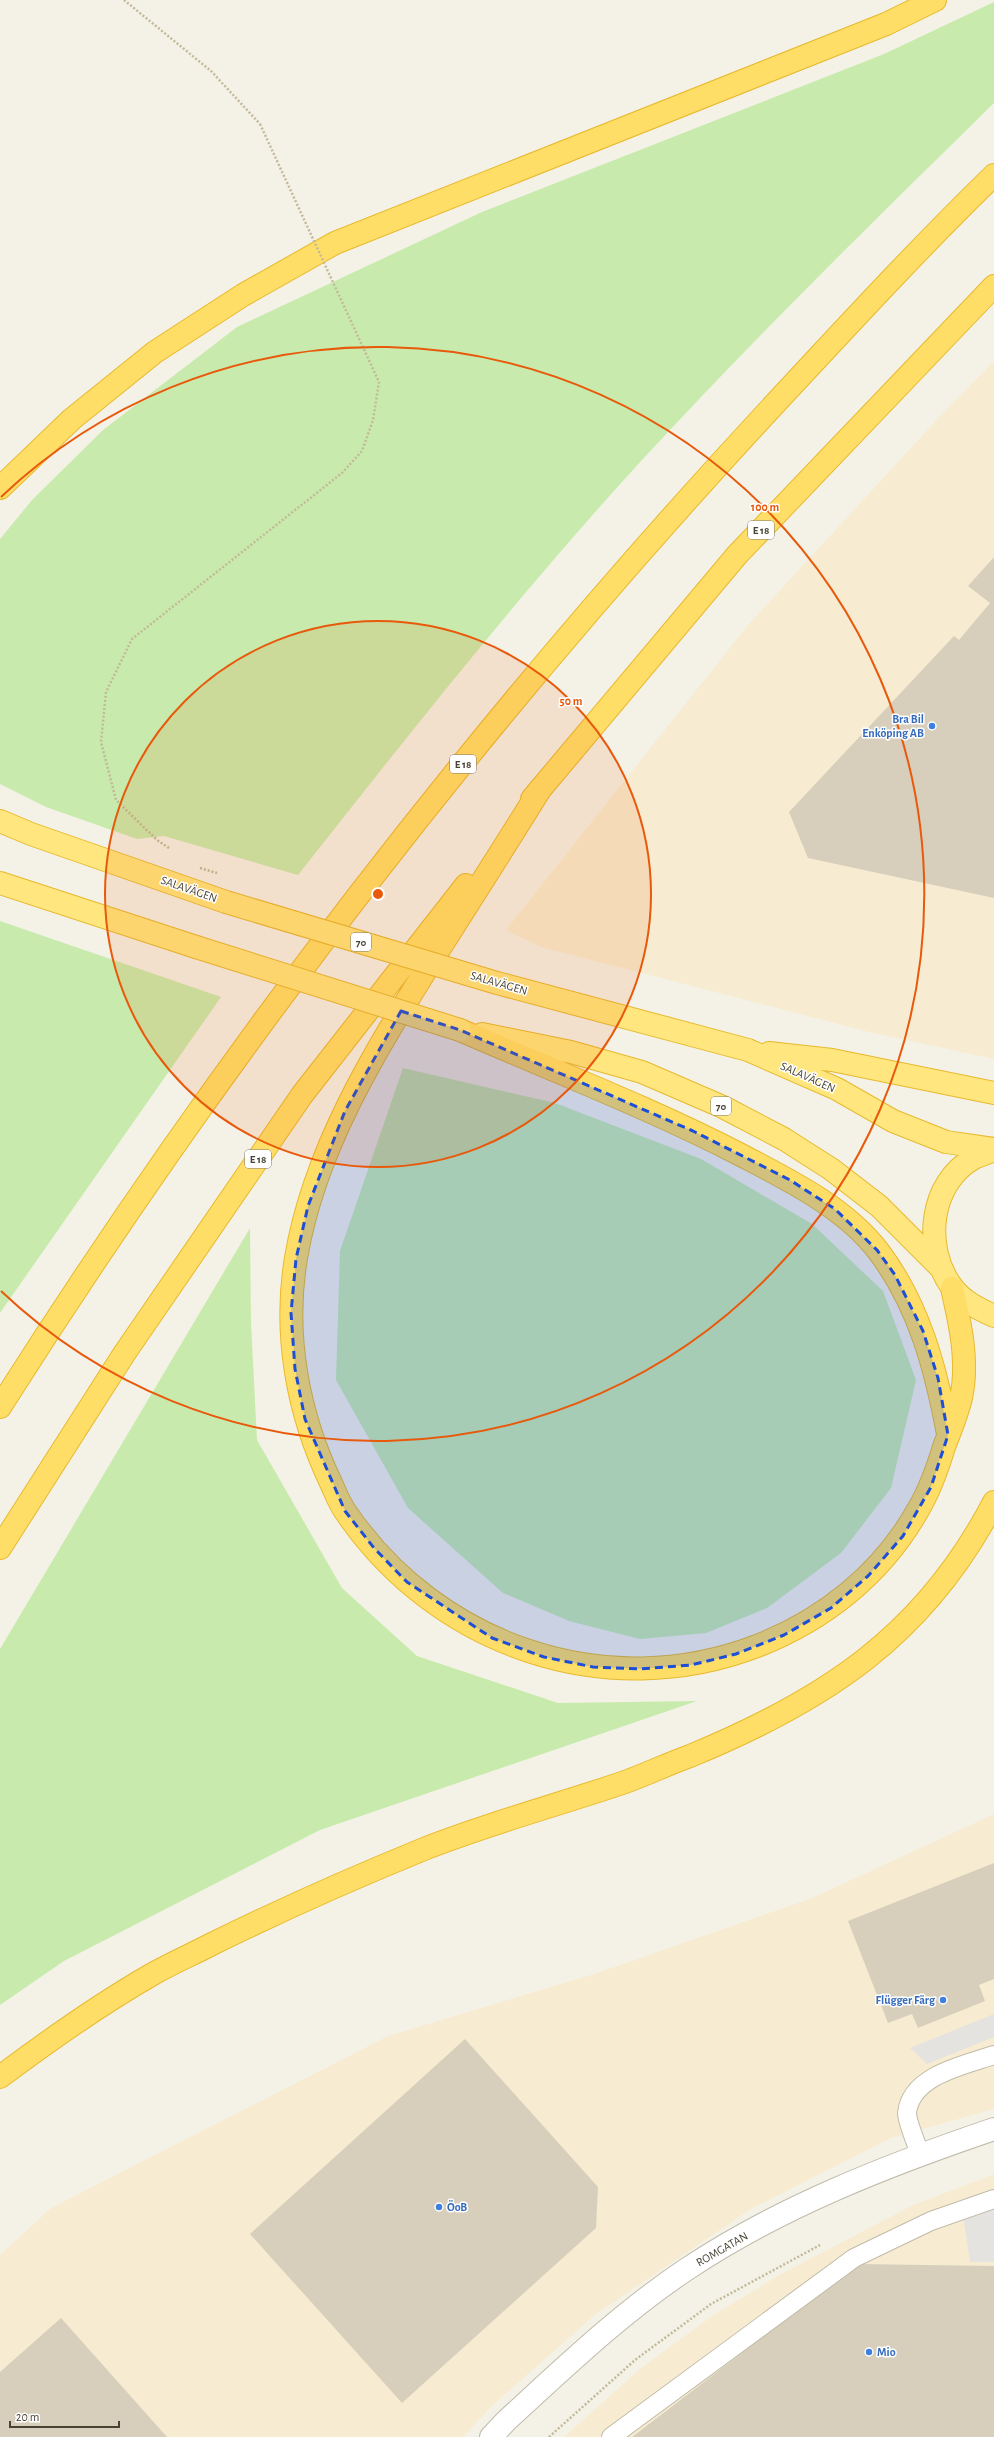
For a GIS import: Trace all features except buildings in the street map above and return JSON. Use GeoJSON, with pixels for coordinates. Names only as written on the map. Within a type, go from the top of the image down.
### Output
{"type":"FeatureCollection","features":[{"type":"Feature","properties":{"kind":"highway"},"geometry":{"type":"LineString","coordinates":[[0,488],[72,419],[155,352],[243,295],[335,242],[886,24],[935,0]]}},
{"type":"Feature","properties":{"kind":"highway","name":"E 18"},"geometry":{"type":"LineString","coordinates":[[0,1407],[59,1314],[238,1054],[482,739],[678,508],[934,234],[994,176]]}},
{"type":"Feature","properties":{"kind":"highway","name":"E 18"},"geometry":{"type":"LineString","coordinates":[[0,1548],[124,1354],[302,1095],[542,788],[737,555],[994,286]]}},
{"type":"Feature","properties":{"kind":"highway"},"geometry":{"type":"LineString","coordinates":[[542,788],[376,1051],[345,1111],[308,1206],[296,1259],[291,1313],[295,1368],[304,1419],[324,1468],[345,1511],[374,1548],[407,1582],[448,1612],[492,1638],[544,1657],[593,1667],[640,1669],[691,1665],[736,1654],[784,1635],[831,1608],[868,1576],[903,1536],[931,1487],[962,1395],[963,1361],[962,1334],[952,1288],[940,1267],[934,1237],[934,1218],[942,1195],[955,1175],[973,1159],[994,1149]]}},
{"type":"Feature","properties":{"kind":"highway","name":"SALAVÄGEN"},"geometry":{"type":"LineString","coordinates":[[0,821],[30,834],[226,902],[497,983],[748,1050],[837,1089],[893,1121],[946,1142],[994,1149]]}},
{"type":"Feature","properties":{"kind":"highway","name":"70"},"geometry":{"type":"LineString","coordinates":[[0,883],[196,947],[460,1030],[571,1052],[642,1072],[724,1107],[784,1138],[831,1169],[879,1206],[940,1267]]}},
{"type":"Feature","properties":{"kind":"highway"},"geometry":{"type":"LineString","coordinates":[[460,1030],[693,1130],[790,1180],[835,1209],[877,1250],[896,1275],[923,1331],[938,1378],[948,1435]]}},
{"type":"Feature","properties":{"kind":"highway"},"geometry":{"type":"LineString","coordinates":[[748,1050],[832,1060],[994,1093]]}},
{"type":"Feature","properties":{"kind":"highway"},"geometry":{"type":"LineString","coordinates":[[952,1288],[972,1305],[994,1316]]}},
{"type":"Feature","properties":{"kind":"highway"},"geometry":{"type":"LineString","coordinates":[[0,2077],[36,2050],[152,1975],[276,1912],[426,1848],[635,1778],[744,1734],[825,1690],[877,1651],[913,1618],[948,1577],[977,1535],[994,1502]]}},
{"type":"Feature","properties":{"kind":"street","name":"ROMGATAN"},"geometry":{"type":"LineString","coordinates":[[491,2437],[506,2421],[610,2327],[687,2269],[760,2226],[815,2199],[920,2154],[994,2129]]}},
{"type":"Feature","properties":{"kind":"lane"},"geometry":{"type":"LineString","coordinates":[[920,2154],[907,2114],[912,2097],[920,2087],[940,2074],[994,2055]]}},
{"type":"Feature","properties":{"kind":"lane"},"geometry":{"type":"LineString","coordinates":[[612,2437],[854,2258],[932,2221],[994,2199]]}},
{"type":"Feature","properties":{"kind":"path"},"geometry":{"type":"LineString","coordinates":[[124,0],[211,72],[260,124],[379,382],[374,420],[362,451],[342,473],[132,639],[106,692],[101,742],[116,800],[157,840],[176,852]]}},
{"type":"Feature","properties":{"kind":"path"},"geometry":{"type":"LineString","coordinates":[[194,864],[200,868]]}},
{"type":"Feature","properties":{"kind":"path"},"geometry":{"type":"LineString","coordinates":[[549,2437],[635,2360],[711,2304],[825,2242]]}},
{"type":"Feature","properties":{"kind":"highlighted area"},"geometry":{"type":"Polygon","coordinates":[[[401,1011],[460,1030],[693,1131],[790,1180],[835,1209],[877,1250],[895,1275],[923,1331],[938,1378],[948,1435],[931,1487],[903,1536],[868,1576],[831,1608],[784,1635],[736,1654],[691,1665],[640,1669],[593,1667],[544,1657],[492,1638],[407,1582],[374,1548],[345,1511],[305,1419],[295,1369],[291,1313],[296,1259],[308,1206],[345,1111],[401,1011]]]}},
{"type":"Feature","properties":{"kind":"shaded area"},"geometry":{"type":"Polygon","coordinates":[[[994,361],[994,1059],[869,1032],[541,947],[506,930],[747,626],[942,414],[994,361]]]}},
{"type":"Feature","properties":{"kind":"shaded area"},"geometry":{"type":"Polygon","coordinates":[[[994,1814],[994,2109],[891,2138],[751,2209],[596,2314],[492,2406],[463,2437],[0,2437],[0,2255],[51,2208],[388,2036],[597,1973],[812,1898],[994,1814]]]}},
{"type":"Feature","properties":{"kind":"shaded area"},"geometry":{"type":"Polygon","coordinates":[[[994,2014],[994,2037],[927,2064],[910,2048],[994,2014]]]}},
{"type":"Feature","properties":{"kind":"shaded area","name":"Mio"},"geometry":{"type":"Polygon","coordinates":[[[994,2174],[994,2437],[564,2437],[641,2368],[715,2314],[781,2274],[911,2206],[994,2174]]]}},
{"type":"Feature","properties":{"kind":"shaded area"},"geometry":{"type":"Polygon","coordinates":[[[994,2206],[994,2262],[970,2262],[963,2215],[994,2206]]]}},
{"type":"Feature","properties":{"kind":"green space"},"geometry":{"type":"Polygon","coordinates":[[[994,2],[994,103],[772,324],[642,460],[552,561],[466,664],[298,875],[164,836],[137,839],[46,807],[0,784],[0,539],[32,500],[103,430],[237,327],[482,212],[884,54],[994,2]]]}},
{"type":"Feature","properties":{"kind":"green space"},"geometry":{"type":"Polygon","coordinates":[[[0,921],[221,997],[0,1313],[0,921]]]}},
{"type":"Feature","properties":{"kind":"green space"},"geometry":{"type":"Polygon","coordinates":[[[403,1068],[555,1103],[701,1159],[812,1224],[883,1291],[916,1380],[891,1488],[841,1553],[767,1608],[706,1633],[640,1639],[569,1621],[503,1593],[408,1508],[336,1380],[340,1251],[403,1068]]]}},
{"type":"Feature","properties":{"kind":"green space"},"geometry":{"type":"Polygon","coordinates":[[[250,1228],[251,1323],[257,1440],[342,1588],[417,1656],[558,1703],[697,1701],[320,1830],[64,1961],[0,2005],[0,1649],[250,1228]]]}},
{"type":"Feature","properties":{"kind":"place","name":"Bra Bil Enköping AB"},"geometry":{"type":"Point","coordinates":[932,726]}},
{"type":"Feature","properties":{"kind":"place","name":"Flügger Färg"},"geometry":{"type":"Point","coordinates":[943,2000]}},
{"type":"Feature","properties":{"kind":"place","name":"ÖoB"},"geometry":{"type":"Point","coordinates":[439,2207]}},
{"type":"Feature","properties":{"kind":"place","name":"Mio"},"geometry":{"type":"Point","coordinates":[869,2352]}}]}
